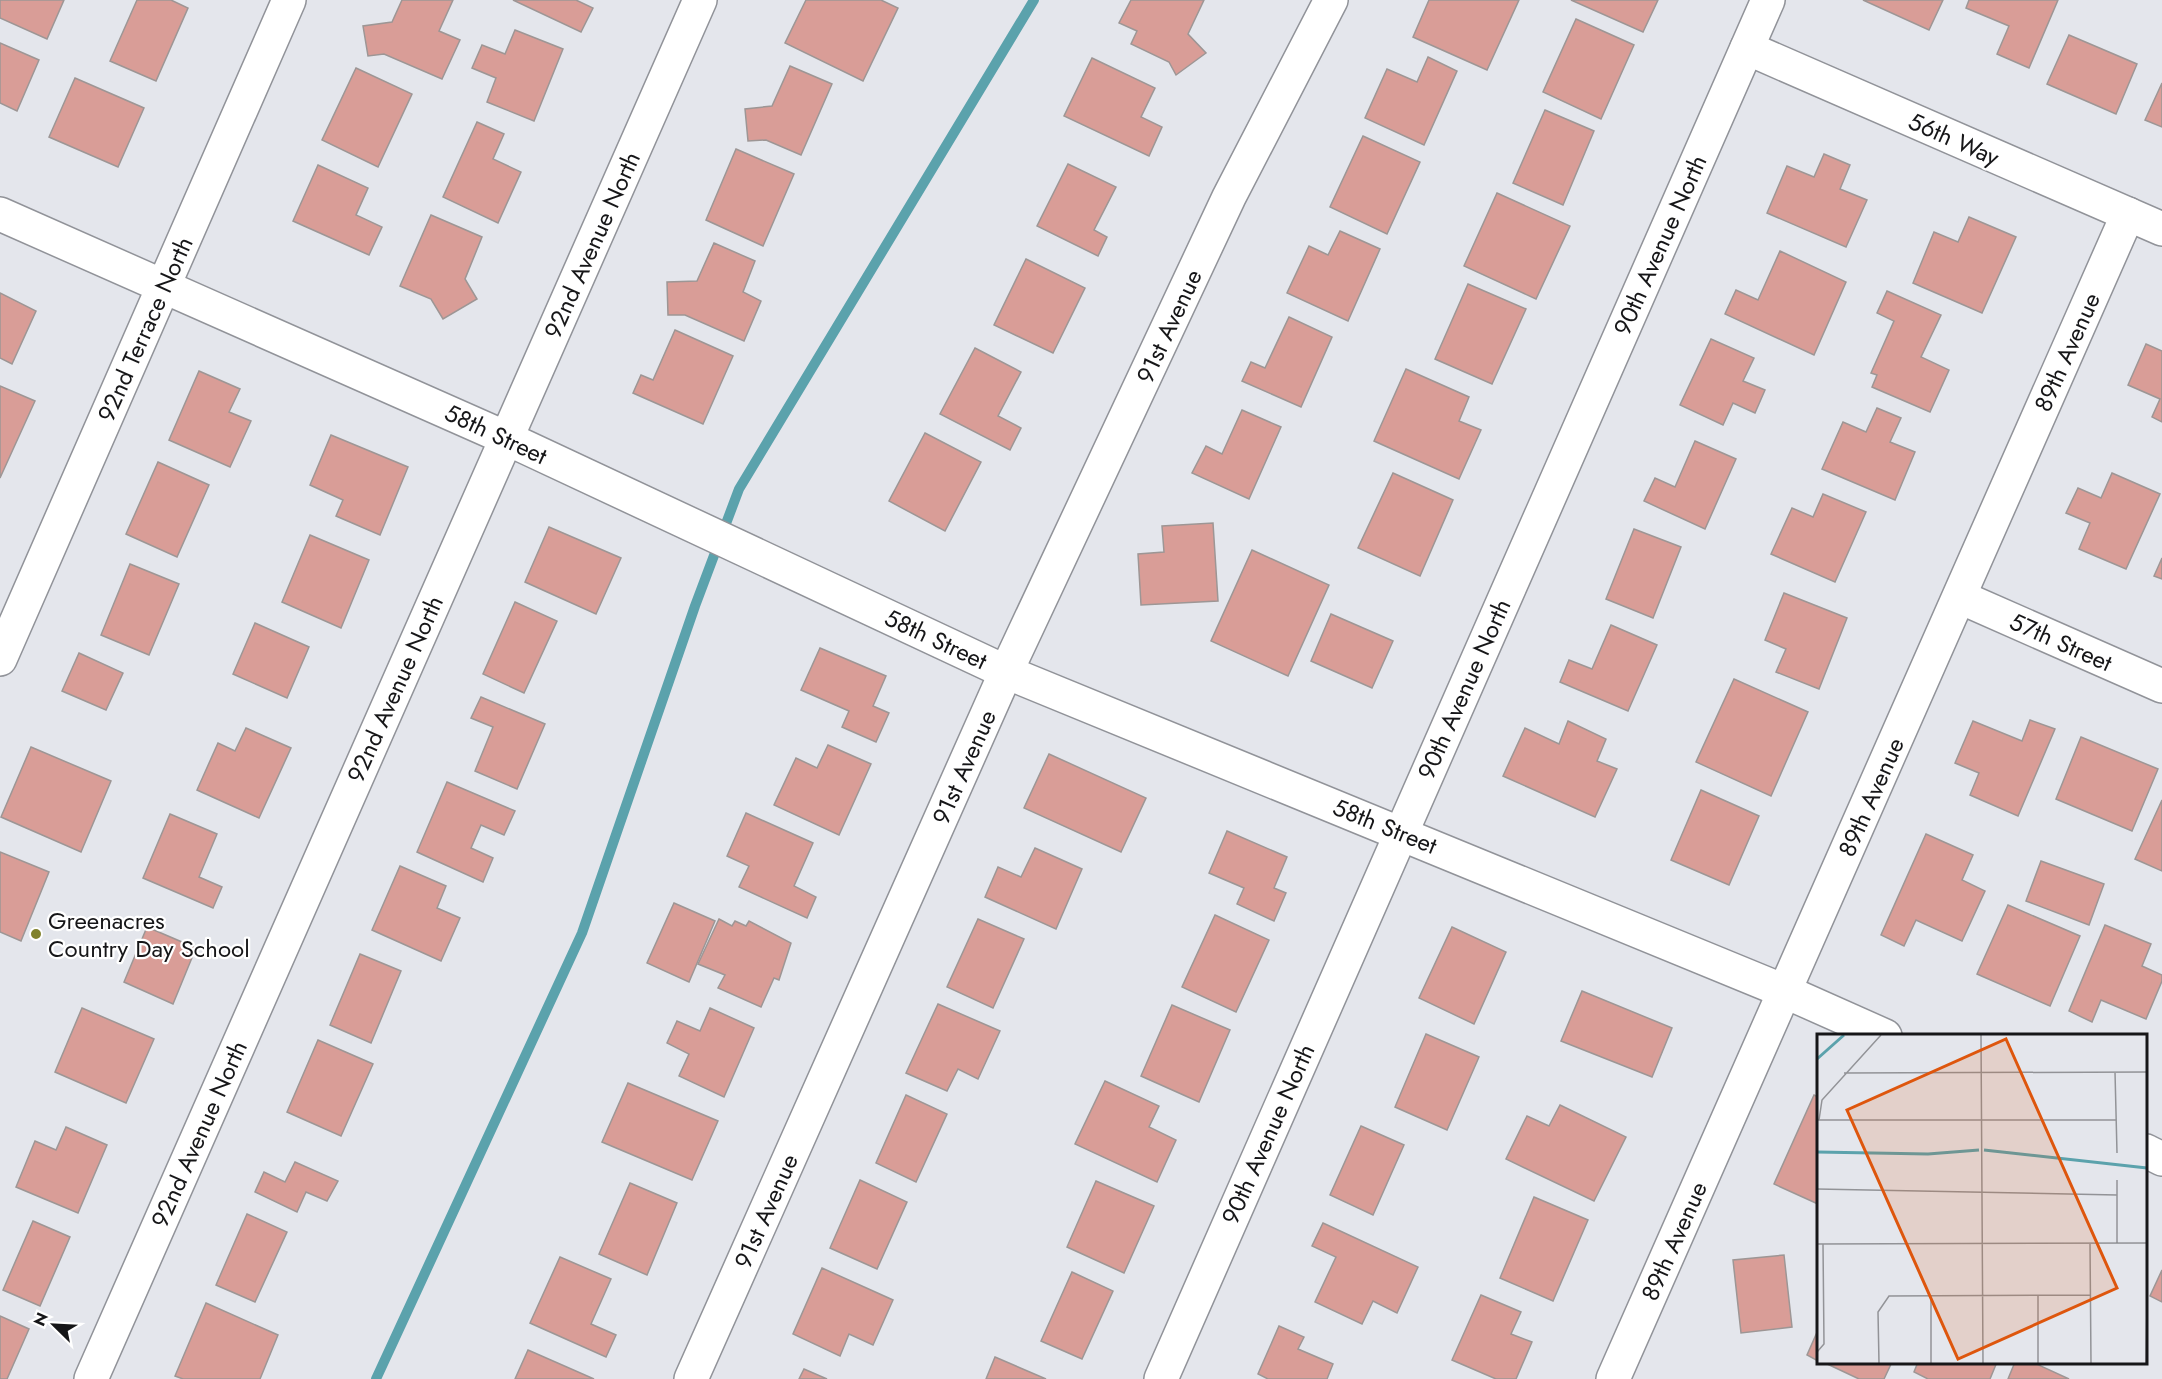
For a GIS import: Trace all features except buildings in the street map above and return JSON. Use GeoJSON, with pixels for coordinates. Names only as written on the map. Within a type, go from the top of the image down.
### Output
{"type":"FeatureCollection","features":[{"type":"Feature","properties":{"kind":"street","name":"92nd Terrace North"},"geometry":{"type":"LineString","coordinates":[[0,658],[289,0]]}},
{"type":"Feature","properties":{"kind":"street","name":"92nd Avenue North"},"geometry":{"type":"LineString","coordinates":[[91,1379],[700,0]]}},
{"type":"Feature","properties":{"kind":"street","name":"91st Avenue"},"geometry":{"type":"LineString","coordinates":[[691,1379],[1006,672],[1229,197],[1331,0]]}},
{"type":"Feature","properties":{"kind":"street","name":"90th Avenue North"},"geometry":{"type":"LineString","coordinates":[[1161,1379],[1768,0]]}},
{"type":"Feature","properties":{"kind":"street","name":"56th Way"},"geometry":{"type":"LineString","coordinates":[[1747,48],[2162,229]]}},
{"type":"Feature","properties":{"kind":"street","name":"58th Street"},"geometry":{"type":"LineString","coordinates":[[0,214],[506,438],[1006,672],[1784,991],[1883,1034]]}},
{"type":"Feature","properties":{"kind":"street","name":"89th Avenue"},"geometry":{"type":"LineString","coordinates":[[1621,1376],[1784,991],[2128,214]]}},
{"type":"Feature","properties":{"kind":"street","name":"57th Street"},"geometry":{"type":"LineString","coordinates":[[1960,597],[2162,686]]}},
{"type":"Feature","properties":{"kind":"street"},"geometry":{"type":"LineString","coordinates":[[2147,1153],[2162,1159]]}},
{"type":"Feature","properties":{"kind":"waterway"},"geometry":{"type":"LineString","coordinates":[[376,1379],[582,933],[695,606],[739,489],[1034,0]]}},
{"type":"Feature","properties":{"kind":"place","name":"Greenacres Country Day School"},"geometry":{"type":"Point","coordinates":[36,934]}}]}
